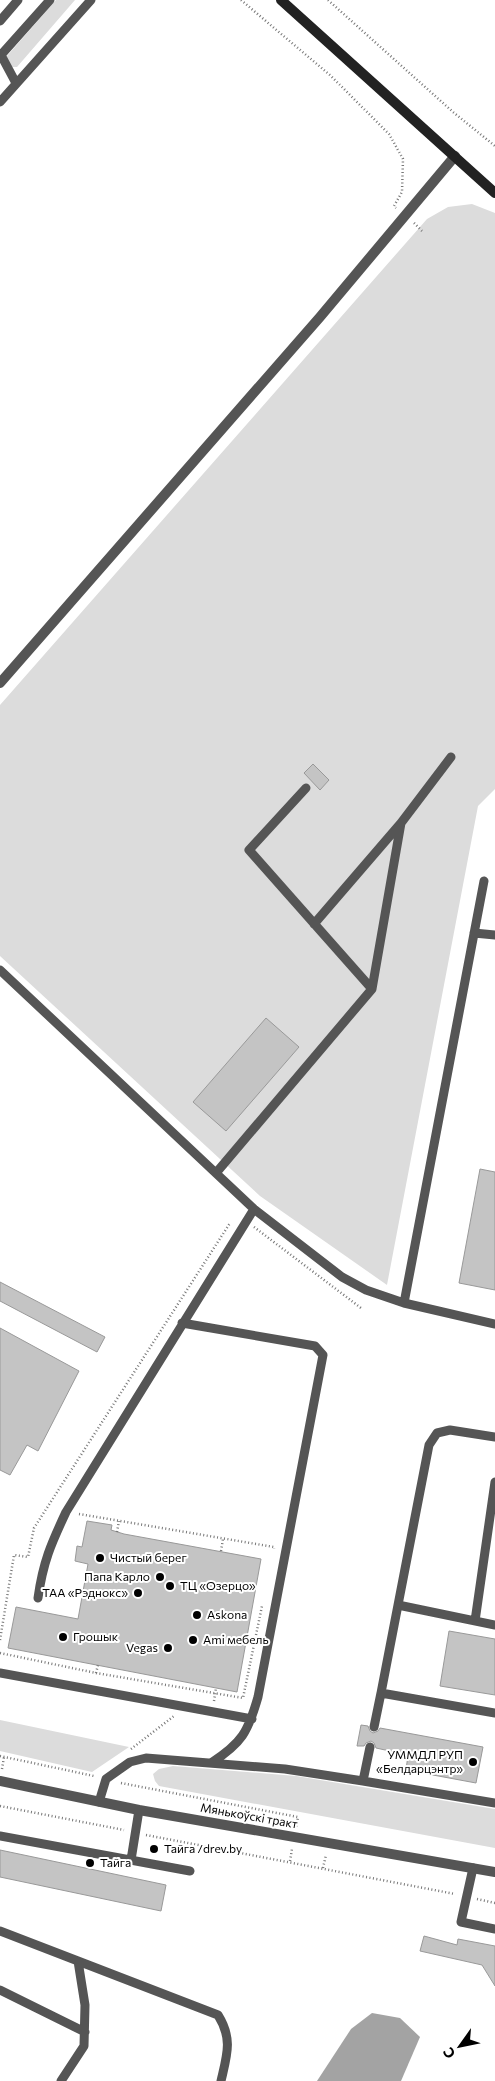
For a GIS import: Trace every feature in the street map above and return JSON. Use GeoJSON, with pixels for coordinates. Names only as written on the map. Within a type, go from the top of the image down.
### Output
{"type":"FeatureCollection","features":[{"type":"Feature","properties":{"kind":"main road"},"geometry":{"type":"LineString","coordinates":[[281,0],[495,193]]}},
{"type":"Feature","properties":{"kind":"street"},"geometry":{"type":"LineString","coordinates":[[0,683],[320,317],[455,156]]}},
{"type":"Feature","properties":{"kind":"street","name":"Мянькоўскі тракт"},"geometry":{"type":"LineString","coordinates":[[0,1781],[139,1810],[495,1872]]}},
{"type":"Feature","properties":{"kind":"lane"},"geometry":{"type":"LineString","coordinates":[[0,20],[18,0]]}},
{"type":"Feature","properties":{"kind":"lane"},"geometry":{"type":"LineString","coordinates":[[16,83],[0,55],[50,0]]}},
{"type":"Feature","properties":{"kind":"lane"},"geometry":{"type":"LineString","coordinates":[[0,102],[91,0]]}},
{"type":"Feature","properties":{"kind":"lane"},"geometry":{"type":"LineString","coordinates":[[314,924],[401,823],[451,757]]}},
{"type":"Feature","properties":{"kind":"lane"},"geometry":{"type":"LineString","coordinates":[[306,788],[249,850],[372,989]]}},
{"type":"Feature","properties":{"kind":"lane"},"geometry":{"type":"LineString","coordinates":[[216,1173],[372,989],[401,823]]}},
{"type":"Feature","properties":{"kind":"lane"},"geometry":{"type":"LineString","coordinates":[[404,1303],[484,881]]}},
{"type":"Feature","properties":{"kind":"lane"},"geometry":{"type":"LineString","coordinates":[[474,932],[495,935]]}},
{"type":"Feature","properties":{"kind":"lane"},"geometry":{"type":"LineString","coordinates":[[0,970],[254,1209],[342,1277],[366,1290],[404,1303],[495,1324]]}},
{"type":"Feature","properties":{"kind":"lane"},"geometry":{"type":"LineString","coordinates":[[38,1598],[42,1570],[50,1545],[66,1512],[254,1209]]}},
{"type":"Feature","properties":{"kind":"lane"},"geometry":{"type":"LineString","coordinates":[[182,1323],[315,1346],[323,1355],[260,1687],[252,1719],[242,1739],[231,1750],[211,1763]]}},
{"type":"Feature","properties":{"kind":"lane"},"geometry":{"type":"LineString","coordinates":[[374,1727],[429,1445],[437,1433],[450,1430],[495,1437]]}},
{"type":"Feature","properties":{"kind":"lane"},"geometry":{"type":"LineString","coordinates":[[475,1621],[495,1482]]}},
{"type":"Feature","properties":{"kind":"lane"},"geometry":{"type":"LineString","coordinates":[[398,1606],[495,1625]]}},
{"type":"Feature","properties":{"kind":"lane"},"geometry":{"type":"LineString","coordinates":[[0,1672],[252,1719]]}},
{"type":"Feature","properties":{"kind":"lane"},"geometry":{"type":"LineString","coordinates":[[381,1694],[495,1713]]}},
{"type":"Feature","properties":{"kind":"lane"},"geometry":{"type":"LineString","coordinates":[[363,1781],[370,1747]]}},
{"type":"Feature","properties":{"kind":"lane"},"geometry":{"type":"LineString","coordinates":[[99,1802],[106,1780],[130,1762],[146,1758],[285,1769],[495,1804]]}},
{"type":"Feature","properties":{"kind":"lane"},"geometry":{"type":"LineString","coordinates":[[131,1860],[139,1810]]}},
{"type":"Feature","properties":{"kind":"lane"},"geometry":{"type":"LineString","coordinates":[[0,1836],[190,1872]]}},
{"type":"Feature","properties":{"kind":"lane"},"geometry":{"type":"LineString","coordinates":[[473,1868],[461,1922],[495,1929]]}},
{"type":"Feature","properties":{"kind":"lane"},"geometry":{"type":"LineString","coordinates":[[0,1931],[218,2015],[226,2028],[228,2046],[221,2081]]}},
{"type":"Feature","properties":{"kind":"lane"},"geometry":{"type":"LineString","coordinates":[[60,2081],[84,2046],[85,2005],[78,1961]]}},
{"type":"Feature","properties":{"kind":"lane"},"geometry":{"type":"LineString","coordinates":[[0,1990],[85,2032]]}},
{"type":"Feature","properties":{"kind":"path"},"geometry":{"type":"LineString","coordinates":[[241,0],[331,76],[389,134],[403,159],[402,192],[394,206]]}},
{"type":"Feature","properties":{"kind":"path"},"geometry":{"type":"LineString","coordinates":[[328,0],[453,112],[495,146]]}},
{"type":"Feature","properties":{"kind":"path"},"geometry":{"type":"LineString","coordinates":[[66,1512],[274,1548],[272,1557]]}},
{"type":"Feature","properties":{"kind":"path"},"geometry":{"type":"LineString","coordinates":[[117,1532],[120,1521]]}},
{"type":"Feature","properties":{"kind":"path"},"geometry":{"type":"LineString","coordinates":[[220,1551],[223,1539]]}},
{"type":"Feature","properties":{"kind":"path"},"geometry":{"type":"LineString","coordinates":[[0,1653],[96,1673],[243,1698],[262,1604]]}},
{"type":"Feature","properties":{"kind":"path"},"geometry":{"type":"LineString","coordinates":[[0,1640],[6,1608]]}},
{"type":"Feature","properties":{"kind":"path"},"geometry":{"type":"LineString","coordinates":[[96,1673],[98,1665]]}},
{"type":"Feature","properties":{"kind":"path"},"geometry":{"type":"LineString","coordinates":[[212,1711],[216,1688]]}},
{"type":"Feature","properties":{"kind":"path"},"geometry":{"type":"LineString","coordinates":[[123,1754],[177,1715]]}},
{"type":"Feature","properties":{"kind":"path"},"geometry":{"type":"LineString","coordinates":[[0,1756],[234,1806]]}},
{"type":"Feature","properties":{"kind":"path"},"geometry":{"type":"LineString","coordinates":[[93,1777],[100,1771]]}},
{"type":"Feature","properties":{"kind":"path"},"geometry":{"type":"LineString","coordinates":[[0,1806],[495,1903]]}},
{"type":"Feature","properties":{"kind":"shaded area"},"geometry":{"type":"Polygon","coordinates":[[[56,0],[75,0],[17,67],[12,67],[7,61],[7,56],[56,0]]]}},
{"type":"Feature","properties":{"kind":"shaded area"},"geometry":{"type":"Polygon","coordinates":[[[472,204],[495,213],[495,789],[478,806],[387,1285],[260,1196],[0,956],[0,705],[427,219],[448,207],[472,204]]]}},
{"type":"Feature","properties":{"kind":"shaded area"},"geometry":{"type":"Polygon","coordinates":[[[0,1720],[129,1747],[92,1772],[0,1751],[0,1720]]]}},
{"type":"Feature","properties":{"kind":"shaded area"},"geometry":{"type":"Polygon","coordinates":[[[173,1766],[296,1776],[495,1809],[495,1848],[159,1786],[153,1774],[159,1769],[173,1766]]]}},
{"type":"Feature","properties":{"kind":"shaded area"},"geometry":{"type":"Polygon","coordinates":[[[372,2013],[400,2018],[420,2037],[401,2081],[317,2081],[351,2029],[372,2013]]]}},
{"type":"Feature","properties":{"kind":"building"},"geometry":{"type":"Polygon","coordinates":[[[313,764],[329,780],[320,790],[304,773],[313,764]]]}},
{"type":"Feature","properties":{"kind":"building"},"geometry":{"type":"Polygon","coordinates":[[[266,1018],[299,1047],[226,1131],[193,1102],[266,1018]]]}},
{"type":"Feature","properties":{"kind":"building"},"geometry":{"type":"Polygon","coordinates":[[[480,1169],[495,1172],[495,1290],[459,1283],[480,1169]]]}},
{"type":"Feature","properties":{"kind":"building"},"geometry":{"type":"Polygon","coordinates":[[[0,1282],[105,1337],[97,1352],[0,1301],[0,1282]]]}},
{"type":"Feature","properties":{"kind":"building"},"geometry":{"type":"Polygon","coordinates":[[[0,1328],[79,1371],[38,1451],[27,1445],[10,1475],[0,1470],[0,1328]]]}},
{"type":"Feature","properties":{"kind":"building","name":"ТЦ «Озерцо»"},"geometry":{"type":"Polygon","coordinates":[[[87,1521],[112,1525],[111,1530],[124,1534],[261,1559],[237,1692],[8,1648],[16,1607],[78,1619],[88,1564],[75,1561],[77,1546],[82,1547],[87,1521]]]}},
{"type":"Feature","properties":{"kind":"building"},"geometry":{"type":"Polygon","coordinates":[[[449,1631],[495,1639],[495,1695],[440,1686],[449,1631]]]}},
{"type":"Feature","properties":{"kind":"building"},"geometry":{"type":"Polygon","coordinates":[[[361,1725],[368,1726],[373,1733],[380,1728],[483,1747],[476,1783],[406,1770],[408,1755],[376,1748],[371,1741],[364,1746],[357,1746],[361,1725]]]}},
{"type":"Feature","properties":{"kind":"building"},"geometry":{"type":"Polygon","coordinates":[[[0,1850],[166,1885],[161,1911],[0,1877],[0,1850]]]}},
{"type":"Feature","properties":{"kind":"building"},"geometry":{"type":"Polygon","coordinates":[[[424,1936],[457,1945],[458,1939],[495,1946],[495,1986],[482,1965],[420,1951],[424,1936]]]}},
{"type":"Feature","properties":{"kind":"place","name":"Чистый берег"},"geometry":{"type":"Point","coordinates":[100,1558]}},
{"type":"Feature","properties":{"kind":"place","name":"Папа Карло"},"geometry":{"type":"Point","coordinates":[160,1577]}},
{"type":"Feature","properties":{"kind":"place","name":"ТЦ «Озерцо»"},"geometry":{"type":"Point","coordinates":[170,1586]}},
{"type":"Feature","properties":{"kind":"place","name":"ТАА «Рэднокс»"},"geometry":{"type":"Point","coordinates":[138,1593]}},
{"type":"Feature","properties":{"kind":"place","name":"Askona"},"geometry":{"type":"Point","coordinates":[197,1615]}},
{"type":"Feature","properties":{"kind":"place","name":"Грошык"},"geometry":{"type":"Point","coordinates":[63,1637]}},
{"type":"Feature","properties":{"kind":"place","name":"Ami мебель"},"geometry":{"type":"Point","coordinates":[193,1640]}},
{"type":"Feature","properties":{"kind":"place","name":"Vegas"},"geometry":{"type":"Point","coordinates":[168,1648]}},
{"type":"Feature","properties":{"kind":"place","name":"УММДЛ РУП «Белдарцэнтр»"},"geometry":{"type":"Point","coordinates":[473,1762]}},
{"type":"Feature","properties":{"kind":"place","name":"Тайга /drev.by"},"geometry":{"type":"Point","coordinates":[154,1849]}},
{"type":"Feature","properties":{"kind":"place","name":"Тайга"},"geometry":{"type":"Point","coordinates":[90,1863]}}]}
